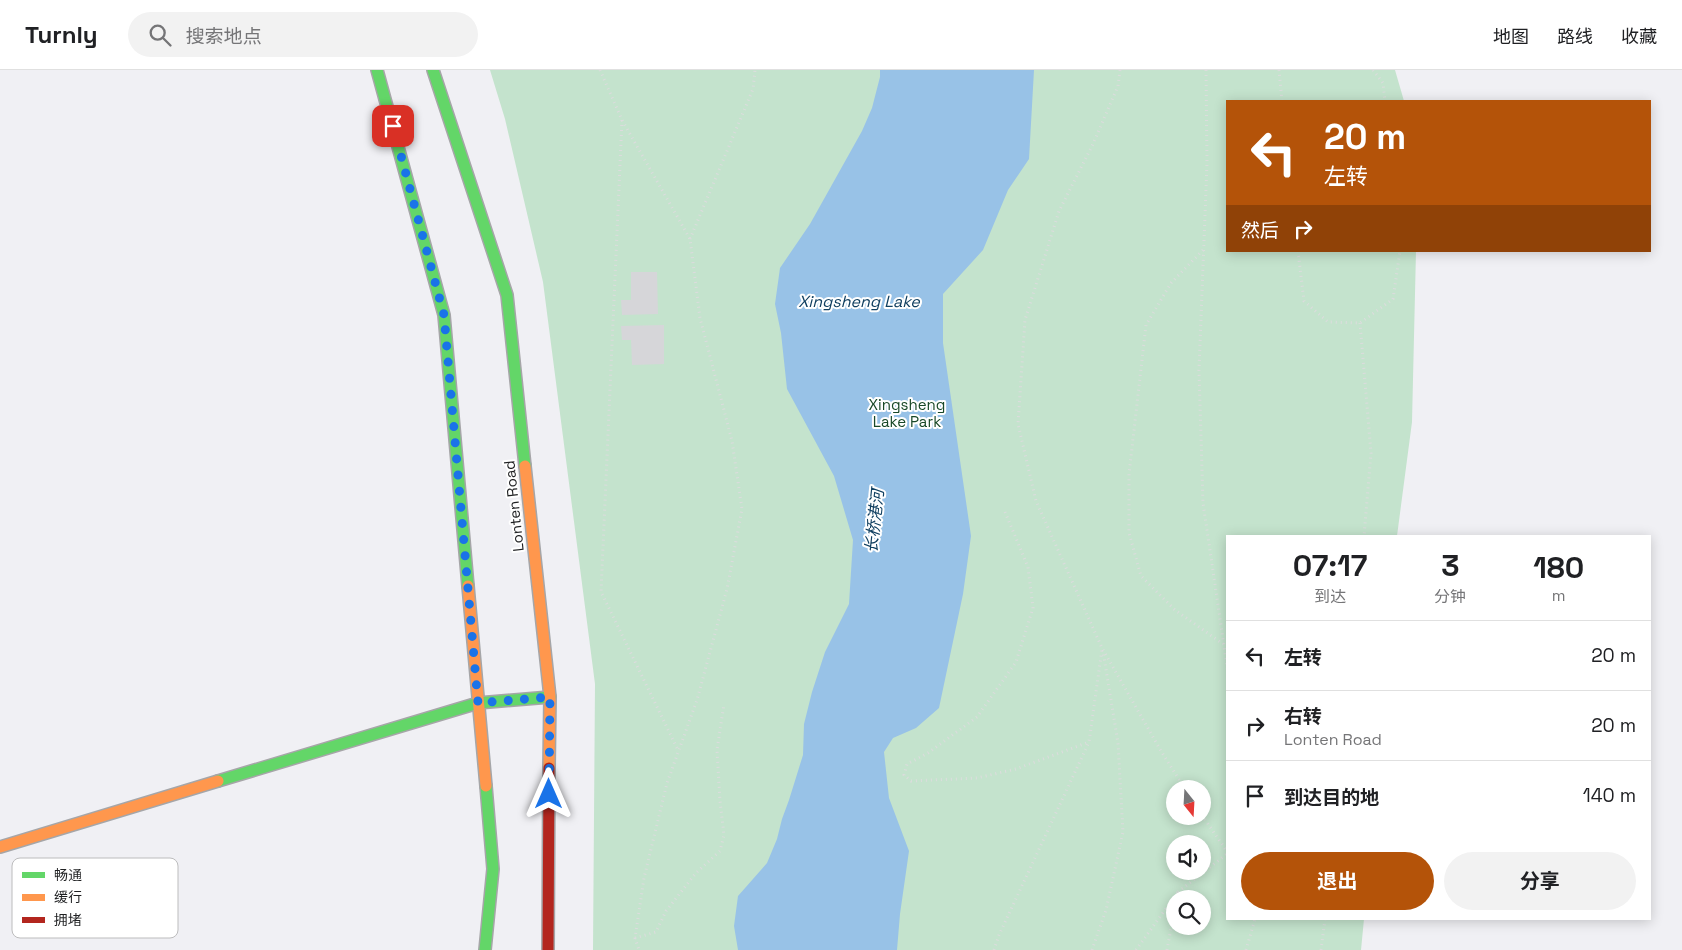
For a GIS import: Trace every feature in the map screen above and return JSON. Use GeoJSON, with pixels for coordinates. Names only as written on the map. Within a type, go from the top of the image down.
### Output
{"type":"FeatureCollection","features":[{"type":"Feature","properties":{"kind":"main road"},"geometry":{"type":"LineString","coordinates":[[377,70],[444,315],[493,869],[485,950]]}},
{"type":"Feature","properties":{"kind":"main road","name":"Lonten Road"},"geometry":{"type":"LineString","coordinates":[[433,70],[507,295],[550,697],[548,950]]}},
{"type":"Feature","properties":{"kind":"main road"},"geometry":{"type":"LineString","coordinates":[[0,847],[478,703],[550,697]]}},
{"type":"Feature","properties":{"kind":"path"},"geometry":{"type":"LineString","coordinates":[[600,70],[622,120],[690,239],[700,318],[732,441],[742,509],[727,589],[697,700],[667,783],[644,878],[635,938],[639,950]]}},
{"type":"Feature","properties":{"kind":"path"},"geometry":{"type":"LineString","coordinates":[[690,239],[753,89],[755,70]]}},
{"type":"Feature","properties":{"kind":"path"},"geometry":{"type":"LineString","coordinates":[[1120,70],[1118,86],[1093,144],[1059,211],[1025,320],[1018,424],[1036,501],[1102,648],[1161,751],[1180,780]]}},
{"type":"Feature","properties":{"kind":"path"},"geometry":{"type":"LineString","coordinates":[[1206,70],[1207,162],[1199,370],[1203,503],[1226,661]]}},
{"type":"Feature","properties":{"kind":"path"},"geometry":{"type":"LineString","coordinates":[[1279,70],[1282,100]]}},
{"type":"Feature","properties":{"kind":"path"},"geometry":{"type":"LineString","coordinates":[[1373,70],[1383,82],[1385,100]]}},
{"type":"Feature","properties":{"kind":"path"},"geometry":{"type":"LineString","coordinates":[[622,120],[601,592],[678,750]]}},
{"type":"Feature","properties":{"kind":"path"},"geometry":{"type":"LineString","coordinates":[[1204,250],[1171,282],[1146,325],[1129,474],[1129,533],[1141,576],[1174,610],[1223,644]]}},
{"type":"Feature","properties":{"kind":"path"},"geometry":{"type":"LineString","coordinates":[[1298,252],[1304,301],[1328,322],[1360,323],[1393,299],[1400,252]]}},
{"type":"Feature","properties":{"kind":"path"},"geometry":{"type":"LineString","coordinates":[[1360,323],[1371,453],[1364,535]]}},
{"type":"Feature","properties":{"kind":"path"},"geometry":{"type":"LineString","coordinates":[[1005,512],[1028,567],[1033,608],[1016,662],[977,717],[928,753],[907,764],[904,774],[912,781],[977,778],[1016,769],[1089,742]]}},
{"type":"Feature","properties":{"kind":"path"},"geometry":{"type":"LineString","coordinates":[[994,950],[999,935],[1089,742],[1102,648]]}},
{"type":"Feature","properties":{"kind":"path"},"geometry":{"type":"LineString","coordinates":[[1092,950],[1106,910],[1123,832],[1118,743],[1102,648]]}},
{"type":"Feature","properties":{"kind":"path"},"geometry":{"type":"LineString","coordinates":[[635,938],[656,932],[666,911],[696,873],[720,851],[724,835],[717,750],[724,704]]}},
{"type":"Feature","properties":{"kind":"path"},"geometry":{"type":"LineString","coordinates":[[1209,825],[1226,850]]}},
{"type":"Feature","properties":{"kind":"path"},"geometry":{"type":"LineString","coordinates":[[1181,890],[1226,855]]}},
{"type":"Feature","properties":{"kind":"path"},"geometry":{"type":"LineString","coordinates":[[1136,950],[1166,909]]}},
{"type":"Feature","properties":{"kind":"path"},"geometry":{"type":"LineString","coordinates":[[1246,950],[1254,920]]}},
{"type":"Feature","properties":{"kind":"path"},"geometry":{"type":"LineString","coordinates":[[1321,950],[1325,920]]}},
{"type":"Feature","properties":{"kind":"path"},"geometry":{"type":"LineString","coordinates":[[1168,950],[1170,935]]}},
{"type":"Feature","properties":{"kind":"green space","name":"Xingsheng Lake Park"},"geometry":{"type":"Polygon","coordinates":[[[490,70],[1395,70],[1404,100],[1226,100],[1226,252],[1416,252],[1412,422],[1397,535],[1226,535],[1226,920],[1364,920],[1361,950],[593,950],[595,684],[543,282],[505,119],[490,70]]]}},
{"type":"Feature","properties":{"kind":"water","name":"Xingsheng Lake"},"geometry":{"type":"Polygon","coordinates":[[[880,70],[1034,70],[1029,159],[1008,190],[983,250],[943,294],[943,343],[971,536],[963,594],[939,708],[916,728],[893,738],[884,752],[889,798],[909,851],[897,950],[738,950],[734,926],[738,896],[767,863],[777,839],[803,755],[804,724],[812,692],[825,652],[849,604],[853,540],[834,476],[787,389],[781,333],[775,304],[780,268],[810,224],[862,131],[872,108],[880,70]]]}},
{"type":"Feature","properties":{"kind":"building"},"geometry":{"type":"Polygon","coordinates":[[[631,272],[657,272],[658,314],[622,315],[621,300],[631,300],[631,272]]]}},
{"type":"Feature","properties":{"kind":"building"},"geometry":{"type":"Polygon","coordinates":[[[664,325],[664,364],[632,365],[631,340],[622,340],[621,326],[664,325]]]}},
{"type":"Feature","properties":{"kind":"traffic: fast"},"geometry":{"type":"LineString","coordinates":[[377,70],[444,315],[468,586]]}},
{"type":"Feature","properties":{"kind":"traffic: fast"},"geometry":{"type":"LineString","coordinates":[[433,70],[507,295],[525,466]]}},
{"type":"Feature","properties":{"kind":"traffic: fast"},"geometry":{"type":"LineString","coordinates":[[218,781],[478,703],[550,697]]}},
{"type":"Feature","properties":{"kind":"traffic: fast"},"geometry":{"type":"LineString","coordinates":[[485,950],[493,869],[486,786]]}},
{"type":"Feature","properties":{"kind":"traffic: slow"},"geometry":{"type":"LineString","coordinates":[[525,466],[550,697],[549,768]]}},
{"type":"Feature","properties":{"kind":"traffic: slow"},"geometry":{"type":"LineString","coordinates":[[468,586],[486,786]]}},
{"type":"Feature","properties":{"kind":"traffic: slow"},"geometry":{"type":"LineString","coordinates":[[0,847],[218,781]]}},
{"type":"Feature","properties":{"kind":"traffic: jam"},"geometry":{"type":"LineString","coordinates":[[548,950],[549,768]]}},
{"type":"Feature","properties":{"kind":"route"},"geometry":{"type":"LineString","coordinates":[[393,126],[444,315],[478,703],[550,697],[549,794]]}},
{"type":"Feature","properties":{"kind":"water label","name":"长桥港河"},"geometry":{"type":"Point","coordinates":[874,521]}}]}
